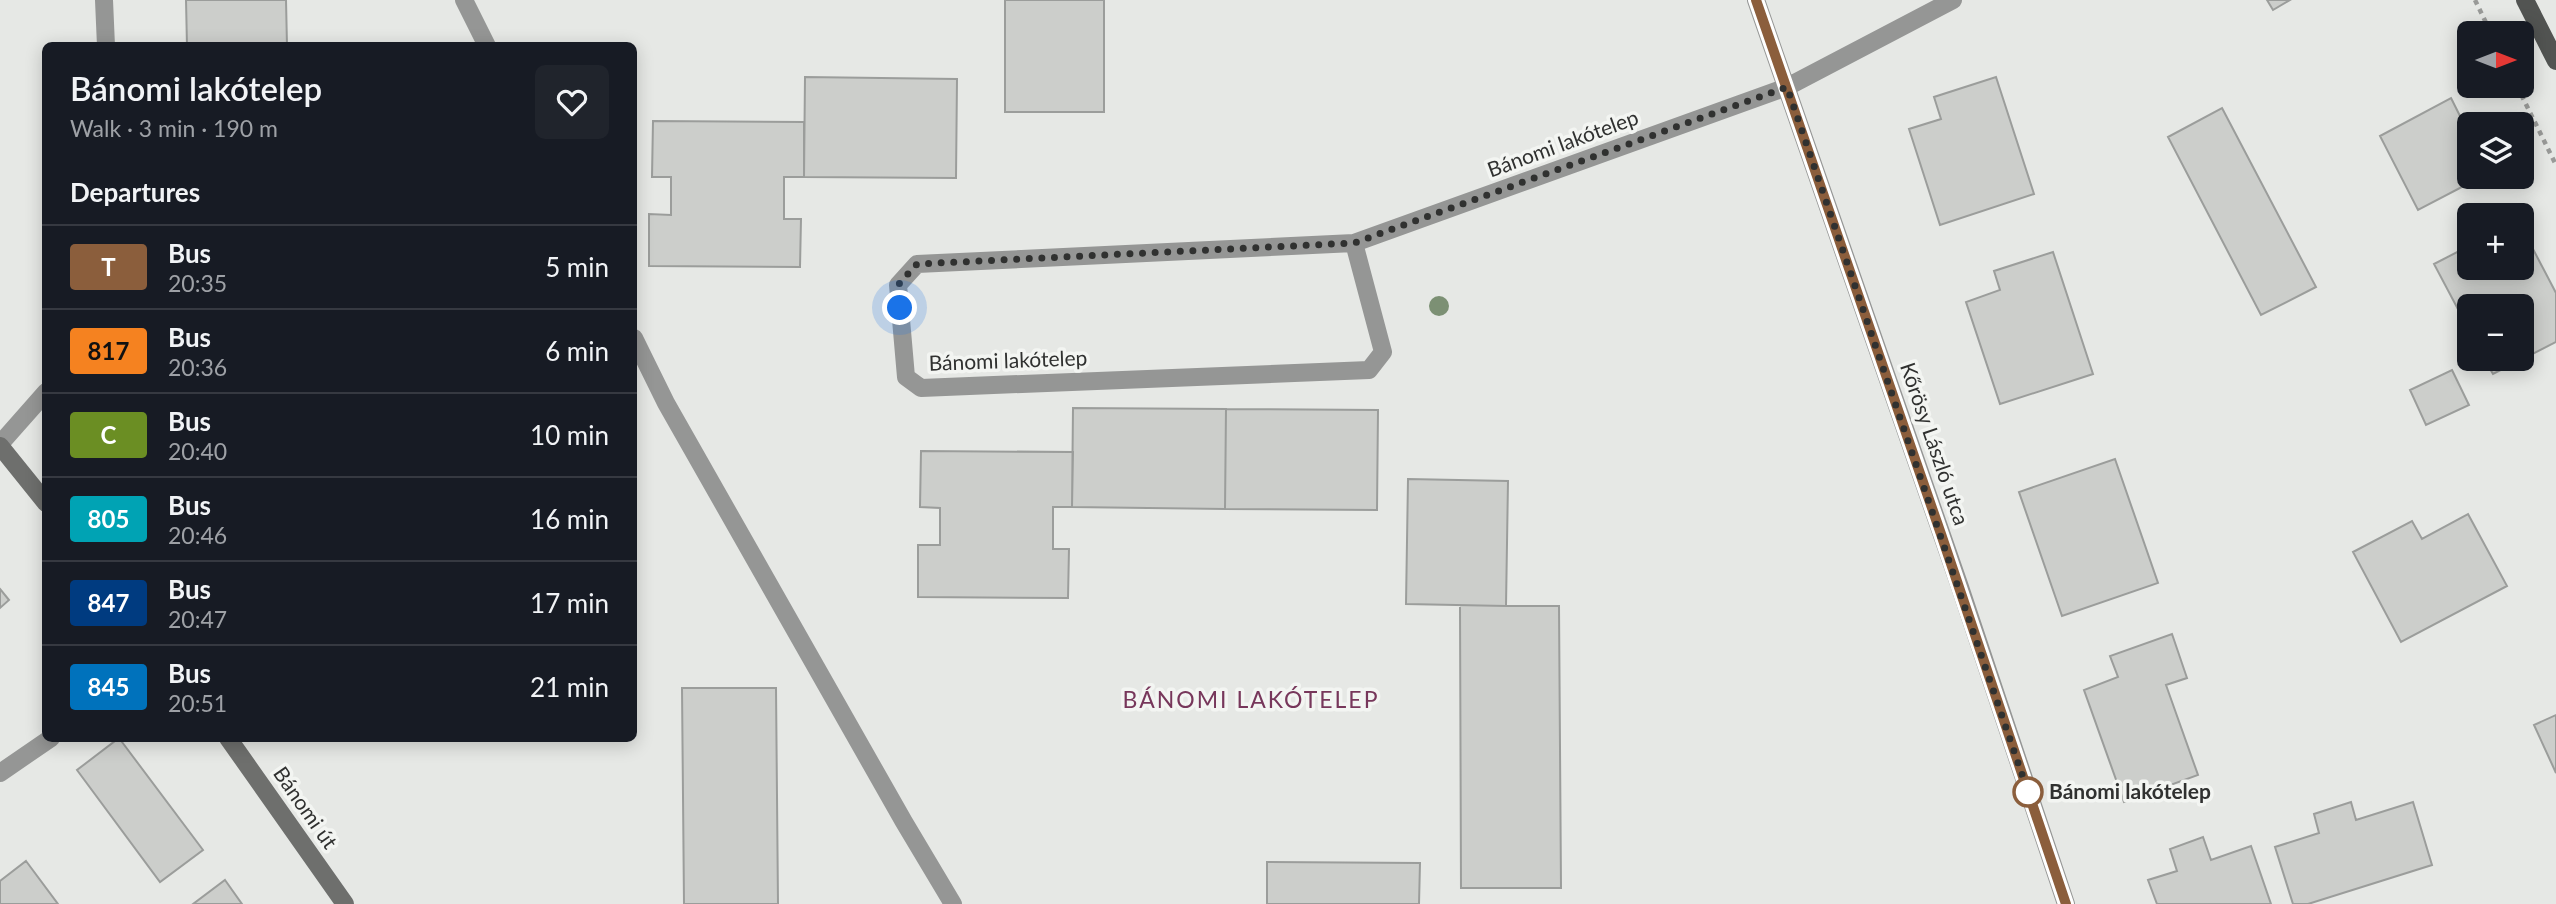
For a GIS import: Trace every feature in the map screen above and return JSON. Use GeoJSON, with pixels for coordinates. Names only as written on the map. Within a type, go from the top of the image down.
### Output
{"type":"FeatureCollection","features":[{"type":"Feature","properties":{"kind":"main road"},"geometry":{"type":"LineString","coordinates":[[2525,0],[2556,61]]}},
{"type":"Feature","properties":{"kind":"main road"},"geometry":{"type":"LineString","coordinates":[[0,445],[42,498]]}},
{"type":"Feature","properties":{"kind":"main road","name":"Bánomi út"},"geometry":{"type":"LineString","coordinates":[[231,742],[345,904]]}},
{"type":"Feature","properties":{"kind":"street"},"geometry":{"type":"LineString","coordinates":[[104,0],[106,42]]}},
{"type":"Feature","properties":{"kind":"street"},"geometry":{"type":"LineString","coordinates":[[464,0],[485,42]]}},
{"type":"Feature","properties":{"kind":"street","name":"Kőrösy László utca"},"geometry":{"type":"LineString","coordinates":[[1756,0],[1964,600],[2066,904]]}},
{"type":"Feature","properties":{"kind":"street","name":"Bánomi lakótelep"},"geometry":{"type":"LineString","coordinates":[[1354,243],[1383,352],[1369,370],[921,388],[906,377],[898,285],[917,264],[1354,243],[1787,87],[1953,0]]}},
{"type":"Feature","properties":{"kind":"street"},"geometry":{"type":"LineString","coordinates":[[637,344],[672,415],[953,904]]}},
{"type":"Feature","properties":{"kind":"street"},"geometry":{"type":"LineString","coordinates":[[0,445],[42,397]]}},
{"type":"Feature","properties":{"kind":"street"},"geometry":{"type":"LineString","coordinates":[[0,773],[45,742]]}},
{"type":"Feature","properties":{"kind":"path"},"geometry":{"type":"LineString","coordinates":[[2474,0],[2485,21]]}},
{"type":"Feature","properties":{"kind":"path"},"geometry":{"type":"LineString","coordinates":[[2523,98],[2556,165]]}},
{"type":"Feature","properties":{"kind":"building"},"geometry":{"type":"Polygon","coordinates":[[[186,0],[286,0],[287,42],[187,42],[186,0]]]}},
{"type":"Feature","properties":{"kind":"building"},"geometry":{"type":"Polygon","coordinates":[[[1005,0],[1104,0],[1104,112],[1005,112],[1005,0]]]}},
{"type":"Feature","properties":{"kind":"building"},"geometry":{"type":"Polygon","coordinates":[[[2267,0],[2290,0],[2273,10],[2267,0]]]}},
{"type":"Feature","properties":{"kind":"building"},"geometry":{"type":"Polygon","coordinates":[[[805,77],[957,79],[956,178],[804,177],[805,77]]]}},
{"type":"Feature","properties":{"kind":"building"},"geometry":{"type":"Polygon","coordinates":[[[1996,77],[2034,194],[1940,225],[1909,129],[1941,119],[1934,97],[1996,77]]]}},
{"type":"Feature","properties":{"kind":"building"},"geometry":{"type":"Polygon","coordinates":[[[2451,98],[2458,112],[2458,189],[2418,210],[2380,136],[2451,98]]]}},
{"type":"Feature","properties":{"kind":"building"},"geometry":{"type":"Polygon","coordinates":[[[2222,108],[2316,287],[2261,315],[2168,137],[2222,108]]]}},
{"type":"Feature","properties":{"kind":"building"},"geometry":{"type":"Polygon","coordinates":[[[653,121],[804,122],[804,177],[784,177],[784,219],[801,219],[800,267],[649,266],[649,214],[671,215],[671,177],[652,177],[653,121]]]}},
{"type":"Feature","properties":{"kind":"building"},"geometry":{"type":"Polygon","coordinates":[[[2534,251],[2556,293],[2556,342],[2534,353],[2534,294],[2457,294],[2457,307],[2434,264],[2457,252],[2457,280],[2534,280],[2534,251]]]}},
{"type":"Feature","properties":{"kind":"building"},"geometry":{"type":"Polygon","coordinates":[[[2053,252],[2093,374],[2000,404],[1966,302],[2000,290],[1994,271],[2053,252]]]}},
{"type":"Feature","properties":{"kind":"building"},"geometry":{"type":"Polygon","coordinates":[[[2452,370],[2469,405],[2426,425],[2410,390],[2452,370]]]}},
{"type":"Feature","properties":{"kind":"building"},"geometry":{"type":"Polygon","coordinates":[[[1073,408],[1226,409],[1225,509],[1072,507],[1073,408]]]}},
{"type":"Feature","properties":{"kind":"building"},"geometry":{"type":"Polygon","coordinates":[[[1226,409],[1378,410],[1377,510],[1225,509],[1226,409]]]}},
{"type":"Feature","properties":{"kind":"building"},"geometry":{"type":"Polygon","coordinates":[[[921,451],[1073,452],[1072,507],[1053,507],[1053,549],[1069,549],[1068,598],[918,597],[918,545],[940,545],[940,508],[920,507],[921,451]]]}},
{"type":"Feature","properties":{"kind":"building"},"geometry":{"type":"Polygon","coordinates":[[[2115,459],[2158,583],[2062,616],[2019,492],[2115,459]]]}},
{"type":"Feature","properties":{"kind":"building"},"geometry":{"type":"Polygon","coordinates":[[[1408,479],[1508,481],[1506,606],[1406,604],[1408,479]]]}},
{"type":"Feature","properties":{"kind":"building"},"geometry":{"type":"Polygon","coordinates":[[[2468,514],[2507,586],[2401,642],[2353,552],[2412,521],[2422,539],[2468,514]]]}},
{"type":"Feature","properties":{"kind":"building"},"geometry":{"type":"Polygon","coordinates":[[[0,589],[9,600],[0,608],[0,589]]]}},
{"type":"Feature","properties":{"kind":"building"},"geometry":{"type":"Polygon","coordinates":[[[1460,606],[1559,606],[1561,888],[1461,888],[1460,606]]]}},
{"type":"Feature","properties":{"kind":"building"},"geometry":{"type":"Polygon","coordinates":[[[2172,634],[2187,678],[2166,685],[2198,775],[2124,802],[2084,690],[2118,677],[2110,656],[2172,634]]]}},
{"type":"Feature","properties":{"kind":"building"},"geometry":{"type":"Polygon","coordinates":[[[682,688],[776,688],[778,904],[684,904],[682,688]]]}},
{"type":"Feature","properties":{"kind":"building"},"geometry":{"type":"Polygon","coordinates":[[[2556,715],[2556,773],[2534,725],[2556,715]]]}},
{"type":"Feature","properties":{"kind":"building"},"geometry":{"type":"Polygon","coordinates":[[[114,742],[122,742],[203,850],[160,882],[77,770],[114,742]]]}},
{"type":"Feature","properties":{"kind":"building"},"geometry":{"type":"Polygon","coordinates":[[[2351,802],[2356,820],[2413,802],[2432,865],[2308,904],[2293,904],[2275,847],[2319,833],[2314,814],[2351,802]]]}},
{"type":"Feature","properties":{"kind":"building"},"geometry":{"type":"Polygon","coordinates":[[[2203,837],[2211,860],[2251,846],[2271,904],[2157,904],[2148,880],[2177,871],[2170,849],[2203,837]]]}},
{"type":"Feature","properties":{"kind":"building"},"geometry":{"type":"Polygon","coordinates":[[[26,861],[58,904],[0,904],[0,881],[26,861]]]}},
{"type":"Feature","properties":{"kind":"building"},"geometry":{"type":"Polygon","coordinates":[[[1267,862],[1420,863],[1419,904],[1267,904],[1267,862]]]}},
{"type":"Feature","properties":{"kind":"building"},"geometry":{"type":"Polygon","coordinates":[[[225,880],[242,904],[193,904],[225,880]]]}},
{"type":"Feature","properties":{"kind":"bus line","name":"T"},"geometry":{"type":"LineString","coordinates":[[1756,0],[2066,904]]}},
{"type":"Feature","properties":{"kind":"place","name":"Bánomi lakótelep"},"geometry":{"type":"Point","coordinates":[2028,792]}},
{"type":"Feature","properties":{"kind":"district","name":"BÁNOMI LAKÓTELEP"},"geometry":{"type":"Point","coordinates":[1251,700]}},
{"type":"Feature","properties":{"kind":"route"},"geometry":{"type":"LineString","coordinates":[[900,308],[898,285],[917,264],[1354,243],[1787,87],[2028,792]]}}]}
